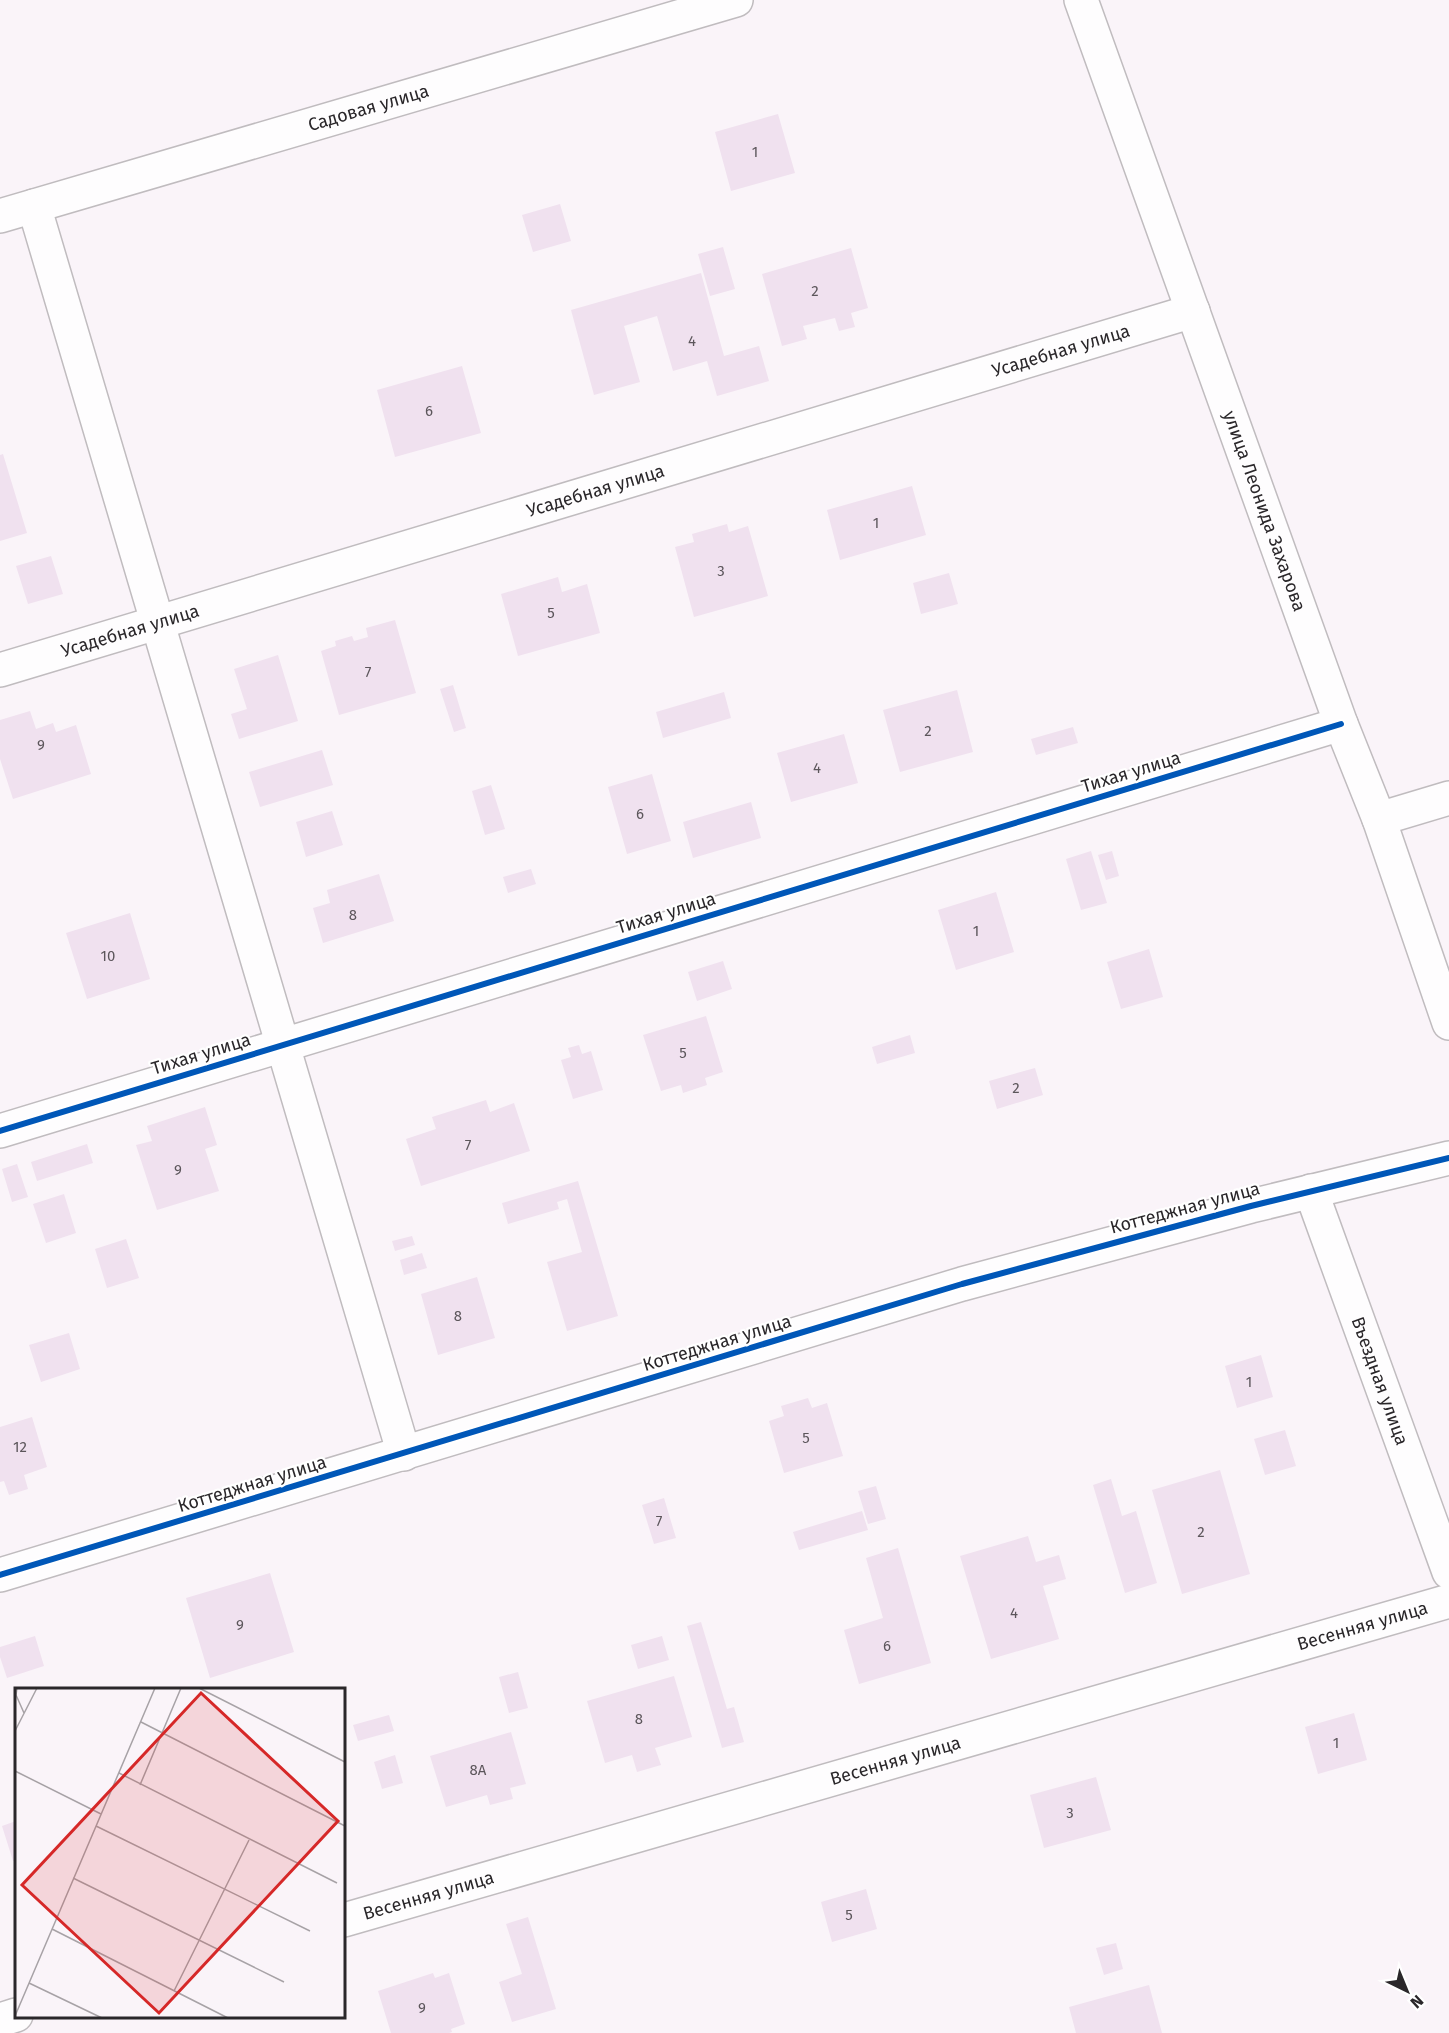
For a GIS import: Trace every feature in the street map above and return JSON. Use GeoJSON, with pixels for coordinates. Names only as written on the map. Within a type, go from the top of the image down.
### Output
{"type":"FeatureCollection","features":[{"type":"Feature","properties":{"kind":"street","name":"Садовая улица"},"geometry":{"type":"LineString","coordinates":[[0,216],[736,0]]}},
{"type":"Feature","properties":{"kind":"street","name":"улица Леонида Захарова"},"geometry":{"type":"LineString","coordinates":[[1081,0],[1341,724],[1379,819],[1449,1023]]}},
{"type":"Feature","properties":{"kind":"street"},"geometry":{"type":"LineString","coordinates":[[33,206],[404,1454]]}},
{"type":"Feature","properties":{"kind":"street","name":"Усадебная улица"},"geometry":{"type":"LineString","coordinates":[[0,670],[1193,311]]}},
{"type":"Feature","properties":{"kind":"street","name":"Тихая улица"},"geometry":{"type":"LineString","coordinates":[[0,1131],[1341,724]]}},
{"type":"Feature","properties":{"kind":"street"},"geometry":{"type":"LineString","coordinates":[[1379,819],[1449,798]]}},
{"type":"Feature","properties":{"kind":"street","name":"Коттеджная улица"},"geometry":{"type":"LineString","coordinates":[[0,1575],[962,1284],[1311,1191],[1449,1158]]}},
{"type":"Feature","properties":{"kind":"street","name":"Въездная улица"},"geometry":{"type":"LineString","coordinates":[[1311,1191],[1449,1572]]}},
{"type":"Feature","properties":{"kind":"street","name":"Весенняя улица"},"geometry":{"type":"LineString","coordinates":[[345,1920],[1449,1601]]}},
{"type":"Feature","properties":{"kind":"street"},"geometry":{"type":"LineString","coordinates":[[0,2020],[15,2015]]}},
{"type":"Feature","properties":{"kind":"building"},"geometry":{"type":"Polygon","coordinates":[[[778,114],[795,173],[731,191],[715,132],[778,114]]]}},
{"type":"Feature","properties":{"kind":"building"},"geometry":{"type":"Polygon","coordinates":[[[560,204],[571,241],[533,252],[522,215],[560,204]]]}},
{"type":"Feature","properties":{"kind":"building"},"geometry":{"type":"Polygon","coordinates":[[[723,247],[735,289],[710,296],[698,254],[723,247]]]}},
{"type":"Feature","properties":{"kind":"building"},"geometry":{"type":"Polygon","coordinates":[[[851,248],[868,308],[851,313],[855,327],[839,331],[835,318],[803,326],[807,339],[782,346],[762,274],[851,248]]]}},
{"type":"Feature","properties":{"kind":"building"},"geometry":{"type":"Polygon","coordinates":[[[701,273],[724,356],[759,346],[769,381],[717,396],[707,361],[673,371],[657,316],[624,326],[640,382],[594,395],[571,310],[701,273]]]}},
{"type":"Feature","properties":{"kind":"building"},"geometry":{"type":"Polygon","coordinates":[[[462,366],[481,433],[395,457],[377,390],[462,366]]]}},
{"type":"Feature","properties":{"kind":"building"},"geometry":{"type":"Polygon","coordinates":[[[3,454],[27,533],[0,541],[0,455],[3,454]]]}},
{"type":"Feature","properties":{"kind":"building"},"geometry":{"type":"Polygon","coordinates":[[[912,486],[926,535],[840,560],[827,510],[912,486]]]}},
{"type":"Feature","properties":{"kind":"building"},"geometry":{"type":"Polygon","coordinates":[[[727,524],[729,532],[748,526],[768,596],[694,617],[675,547],[694,542],[692,534],[727,524]]]}},
{"type":"Feature","properties":{"kind":"building"},"geometry":{"type":"Polygon","coordinates":[[[51,556],[63,594],[28,604],[16,566],[51,556]]]}},
{"type":"Feature","properties":{"kind":"building"},"geometry":{"type":"Polygon","coordinates":[[[949,573],[958,604],[921,614],[913,583],[949,573]]]}},
{"type":"Feature","properties":{"kind":"building"},"geometry":{"type":"Polygon","coordinates":[[[558,577],[562,592],[587,584],[600,633],[518,656],[501,594],[558,577]]]}},
{"type":"Feature","properties":{"kind":"building"},"geometry":{"type":"Polygon","coordinates":[[[395,620],[416,693],[339,715],[321,651],[336,646],[335,641],[352,636],[354,641],[368,637],[366,628],[395,620]]]}},
{"type":"Feature","properties":{"kind":"building"},"geometry":{"type":"Polygon","coordinates":[[[278,655],[298,721],[239,739],[231,714],[247,709],[234,669],[278,655]]]}},
{"type":"Feature","properties":{"kind":"building"},"geometry":{"type":"Polygon","coordinates":[[[453,685],[466,728],[454,732],[440,689],[453,685]]]}},
{"type":"Feature","properties":{"kind":"building"},"geometry":{"type":"Polygon","coordinates":[[[957,690],[973,752],[900,772],[883,710],[957,690]]]}},
{"type":"Feature","properties":{"kind":"building"},"geometry":{"type":"Polygon","coordinates":[[[724,692],[731,718],[663,738],[656,712],[724,692]]]}},
{"type":"Feature","properties":{"kind":"building"},"geometry":{"type":"Polygon","coordinates":[[[30,711],[36,729],[53,723],[56,732],[76,725],[91,774],[13,799],[0,759],[0,720],[30,711]]]}},
{"type":"Feature","properties":{"kind":"building"},"geometry":{"type":"Polygon","coordinates":[[[1073,727],[1078,743],[1036,755],[1031,739],[1073,727]]]}},
{"type":"Feature","properties":{"kind":"building"},"geometry":{"type":"Polygon","coordinates":[[[844,734],[858,783],[791,802],[777,753],[844,734]]]}},
{"type":"Feature","properties":{"kind":"building"},"geometry":{"type":"Polygon","coordinates":[[[322,750],[333,785],[260,807],[249,772],[322,750]]]}},
{"type":"Feature","properties":{"kind":"building"},"geometry":{"type":"Polygon","coordinates":[[[652,774],[671,841],[627,854],[608,787],[652,774]]]}},
{"type":"Feature","properties":{"kind":"building"},"geometry":{"type":"Polygon","coordinates":[[[491,785],[505,829],[485,835],[472,791],[491,785]]]}},
{"type":"Feature","properties":{"kind":"building"},"geometry":{"type":"Polygon","coordinates":[[[751,802],[761,838],[693,858],[683,822],[751,802]]]}},
{"type":"Feature","properties":{"kind":"building"},"geometry":{"type":"Polygon","coordinates":[[[332,811],[343,845],[306,857],[296,822],[332,811]]]}},
{"type":"Feature","properties":{"kind":"building"},"geometry":{"type":"Polygon","coordinates":[[[1091,851],[1107,903],[1081,910],[1066,859],[1091,851]]]}},
{"type":"Feature","properties":{"kind":"building"},"geometry":{"type":"Polygon","coordinates":[[[1112,851],[1119,876],[1106,880],[1098,855],[1112,851]]]}},
{"type":"Feature","properties":{"kind":"building"},"geometry":{"type":"Polygon","coordinates":[[[531,869],[536,884],[508,893],[503,877],[531,869]]]}},
{"type":"Feature","properties":{"kind":"building"},"geometry":{"type":"Polygon","coordinates":[[[379,874],[394,921],[323,943],[313,908],[330,903],[327,890],[379,874]]]}},
{"type":"Feature","properties":{"kind":"building"},"geometry":{"type":"Polygon","coordinates":[[[996,892],[1014,952],[956,970],[938,910],[996,892]]]}},
{"type":"Feature","properties":{"kind":"building"},"geometry":{"type":"Polygon","coordinates":[[[130,913],[150,979],[87,999],[66,933],[130,913]]]}},
{"type":"Feature","properties":{"kind":"building"},"geometry":{"type":"Polygon","coordinates":[[[1149,949],[1163,997],[1121,1009],[1107,962],[1149,949]]]}},
{"type":"Feature","properties":{"kind":"building"},"geometry":{"type":"Polygon","coordinates":[[[723,961],[732,989],[697,1001],[688,972],[723,961]]]}},
{"type":"Feature","properties":{"kind":"building"},"geometry":{"type":"Polygon","coordinates":[[[706,1016],[723,1072],[705,1078],[707,1085],[683,1093],[681,1085],[661,1091],[643,1035],[706,1016]]]}},
{"type":"Feature","properties":{"kind":"building"},"geometry":{"type":"Polygon","coordinates":[[[910,1035],[915,1053],[877,1064],[872,1047],[910,1035]]]}},
{"type":"Feature","properties":{"kind":"building"},"geometry":{"type":"Polygon","coordinates":[[[579,1045],[582,1054],[591,1051],[603,1090],[573,1099],[561,1060],[571,1057],[568,1048],[579,1045]]]}},
{"type":"Feature","properties":{"kind":"building"},"geometry":{"type":"Polygon","coordinates":[[[1035,1068],[1043,1095],[997,1109],[989,1081],[1035,1068]]]}},
{"type":"Feature","properties":{"kind":"building"},"geometry":{"type":"Polygon","coordinates":[[[486,1100],[490,1112],[514,1103],[530,1151],[421,1186],[406,1139],[436,1129],[432,1117],[486,1100]]]}},
{"type":"Feature","properties":{"kind":"building"},"geometry":{"type":"Polygon","coordinates":[[[205,1107],[217,1145],[205,1149],[219,1191],[157,1210],[136,1145],[152,1141],[147,1126],[205,1107]]]}},
{"type":"Feature","properties":{"kind":"building"},"geometry":{"type":"Polygon","coordinates":[[[87,1144],[93,1163],[37,1181],[31,1162],[87,1144]]]}},
{"type":"Feature","properties":{"kind":"building"},"geometry":{"type":"Polygon","coordinates":[[[17,1164],[28,1197],[12,1202],[2,1169],[17,1164]]]}},
{"type":"Feature","properties":{"kind":"building"},"geometry":{"type":"Polygon","coordinates":[[[578,1181],[618,1316],[567,1331],[547,1262],[582,1252],[567,1199],[557,1202],[559,1209],[508,1224],[502,1203],[578,1181]]]}},
{"type":"Feature","properties":{"kind":"building"},"geometry":{"type":"Polygon","coordinates":[[[64,1194],[76,1233],[46,1243],[33,1204],[64,1194]]]}},
{"type":"Feature","properties":{"kind":"building"},"geometry":{"type":"Polygon","coordinates":[[[412,1236],[415,1245],[395,1251],[392,1241],[412,1236]]]}},
{"type":"Feature","properties":{"kind":"building"},"geometry":{"type":"Polygon","coordinates":[[[126,1239],[139,1278],[107,1288],[95,1249],[126,1239]]]}},
{"type":"Feature","properties":{"kind":"building"},"geometry":{"type":"Polygon","coordinates":[[[422,1253],[427,1268],[404,1275],[400,1260],[422,1253]]]}},
{"type":"Feature","properties":{"kind":"building"},"geometry":{"type":"Polygon","coordinates":[[[477,1277],[495,1338],[438,1355],[421,1294],[477,1277]]]}},
{"type":"Feature","properties":{"kind":"building"},"geometry":{"type":"Polygon","coordinates":[[[69,1333],[80,1369],[41,1382],[29,1345],[69,1333]]]}},
{"type":"Feature","properties":{"kind":"building"},"geometry":{"type":"Polygon","coordinates":[[[1261,1355],[1273,1397],[1237,1408],[1225,1366],[1261,1355]]]}},
{"type":"Feature","properties":{"kind":"building"},"geometry":{"type":"Polygon","coordinates":[[[808,1398],[812,1408],[827,1403],[843,1456],[784,1473],[769,1421],[784,1416],[781,1406],[808,1398]]]}},
{"type":"Feature","properties":{"kind":"building"},"geometry":{"type":"Polygon","coordinates":[[[32,1417],[47,1467],[24,1475],[28,1489],[9,1495],[4,1481],[0,1482],[0,1427],[32,1417]]]}},
{"type":"Feature","properties":{"kind":"building"},"geometry":{"type":"Polygon","coordinates":[[[1285,1430],[1296,1466],[1265,1475],[1254,1439],[1285,1430]]]}},
{"type":"Feature","properties":{"kind":"building"},"geometry":{"type":"Polygon","coordinates":[[[1220,1470],[1250,1574],[1182,1594],[1152,1490],[1220,1470]]]}},
{"type":"Feature","properties":{"kind":"building"},"geometry":{"type":"Polygon","coordinates":[[[1111,1479],[1122,1516],[1136,1511],[1157,1583],[1125,1593],[1093,1485],[1111,1479]]]}},
{"type":"Feature","properties":{"kind":"building"},"geometry":{"type":"Polygon","coordinates":[[[876,1486],[886,1519],[868,1524],[858,1491],[876,1486]]]}},
{"type":"Feature","properties":{"kind":"building"},"geometry":{"type":"Polygon","coordinates":[[[664,1498],[676,1538],[654,1544],[642,1505],[664,1498]]]}},
{"type":"Feature","properties":{"kind":"building"},"geometry":{"type":"Polygon","coordinates":[[[862,1511],[868,1530],[799,1550],[793,1532],[862,1511]]]}},
{"type":"Feature","properties":{"kind":"building"},"geometry":{"type":"Polygon","coordinates":[[[1028,1536],[1036,1562],[1059,1555],[1066,1579],[1043,1586],[1059,1639],[991,1659],[960,1556],[1028,1536]]]}},
{"type":"Feature","properties":{"kind":"building"},"geometry":{"type":"Polygon","coordinates":[[[898,1548],[931,1663],[859,1684],[844,1630],[883,1618],[866,1558],[898,1548]]]}},
{"type":"Feature","properties":{"kind":"building"},"geometry":{"type":"Polygon","coordinates":[[[270,1573],[294,1652],[210,1678],[186,1598],[270,1573]]]}},
{"type":"Feature","properties":{"kind":"building"},"geometry":{"type":"Polygon","coordinates":[[[701,1622],[727,1709],[734,1707],[744,1742],[722,1748],[687,1626],[701,1622]]]}},
{"type":"Feature","properties":{"kind":"building"},"geometry":{"type":"Polygon","coordinates":[[[35,1636],[44,1666],[7,1678],[0,1657],[0,1647],[35,1636]]]}},
{"type":"Feature","properties":{"kind":"building"},"geometry":{"type":"Polygon","coordinates":[[[662,1636],[669,1660],[638,1669],[631,1645],[662,1636]]]}},
{"type":"Feature","properties":{"kind":"building"},"geometry":{"type":"Polygon","coordinates":[[[518,1672],[528,1708],[509,1713],[499,1677],[518,1672]]]}},
{"type":"Feature","properties":{"kind":"building"},"geometry":{"type":"Polygon","coordinates":[[[674,1676],[692,1737],[655,1748],[661,1765],[637,1772],[632,1755],[605,1763],[587,1701],[674,1676]]]}},
{"type":"Feature","properties":{"kind":"building"},"geometry":{"type":"Polygon","coordinates":[[[1354,1713],[1367,1760],[1318,1774],[1305,1727],[1354,1713]]]}},
{"type":"Feature","properties":{"kind":"building"},"geometry":{"type":"Polygon","coordinates":[[[389,1715],[394,1731],[358,1741],[353,1725],[389,1715]]]}},
{"type":"Feature","properties":{"kind":"building"},"geometry":{"type":"Polygon","coordinates":[[[511,1732],[526,1784],[510,1788],[513,1799],[490,1805],[487,1795],[446,1807],[430,1756],[511,1732]]]}},
{"type":"Feature","properties":{"kind":"building"},"geometry":{"type":"Polygon","coordinates":[[[395,1755],[403,1783],[382,1789],[374,1762],[395,1755]]]}},
{"type":"Feature","properties":{"kind":"building"},"geometry":{"type":"Polygon","coordinates":[[[1096,1777],[1111,1830],[1044,1848],[1030,1795],[1096,1777]]]}},
{"type":"Feature","properties":{"kind":"building"},"geometry":{"type":"Polygon","coordinates":[[[15,1821],[15,1860],[13,1861],[2,1826],[15,1821]]]}},
{"type":"Feature","properties":{"kind":"building"},"geometry":{"type":"Polygon","coordinates":[[[866,1889],[877,1929],[832,1942],[821,1902],[866,1889]]]}},
{"type":"Feature","properties":{"kind":"building"},"geometry":{"type":"Polygon","coordinates":[[[528,1917],[556,2009],[512,2022],[499,1982],[522,1974],[506,1924],[528,1917]]]}},
{"type":"Feature","properties":{"kind":"building"},"geometry":{"type":"Polygon","coordinates":[[[1116,1943],[1123,1969],[1104,1975],[1096,1948],[1116,1943]]]}},
{"type":"Feature","properties":{"kind":"building"},"geometry":{"type":"Polygon","coordinates":[[[433,1973],[435,1978],[449,1973],[465,2024],[451,2029],[452,2032],[449,2033],[391,2033],[378,1991],[433,1973]]]}},
{"type":"Feature","properties":{"kind":"building"},"geometry":{"type":"Polygon","coordinates":[[[1149,1985],[1162,2033],[1076,2033],[1069,2007],[1149,1985]]]}},
{"type":"Feature","properties":{"kind":"cycle path"},"geometry":{"type":"LineString","coordinates":[[0,1131],[1341,724]]}},
{"type":"Feature","properties":{"kind":"cycle path"},"geometry":{"type":"LineString","coordinates":[[0,1575],[962,1284],[1251,1206],[1449,1158]]}}]}
